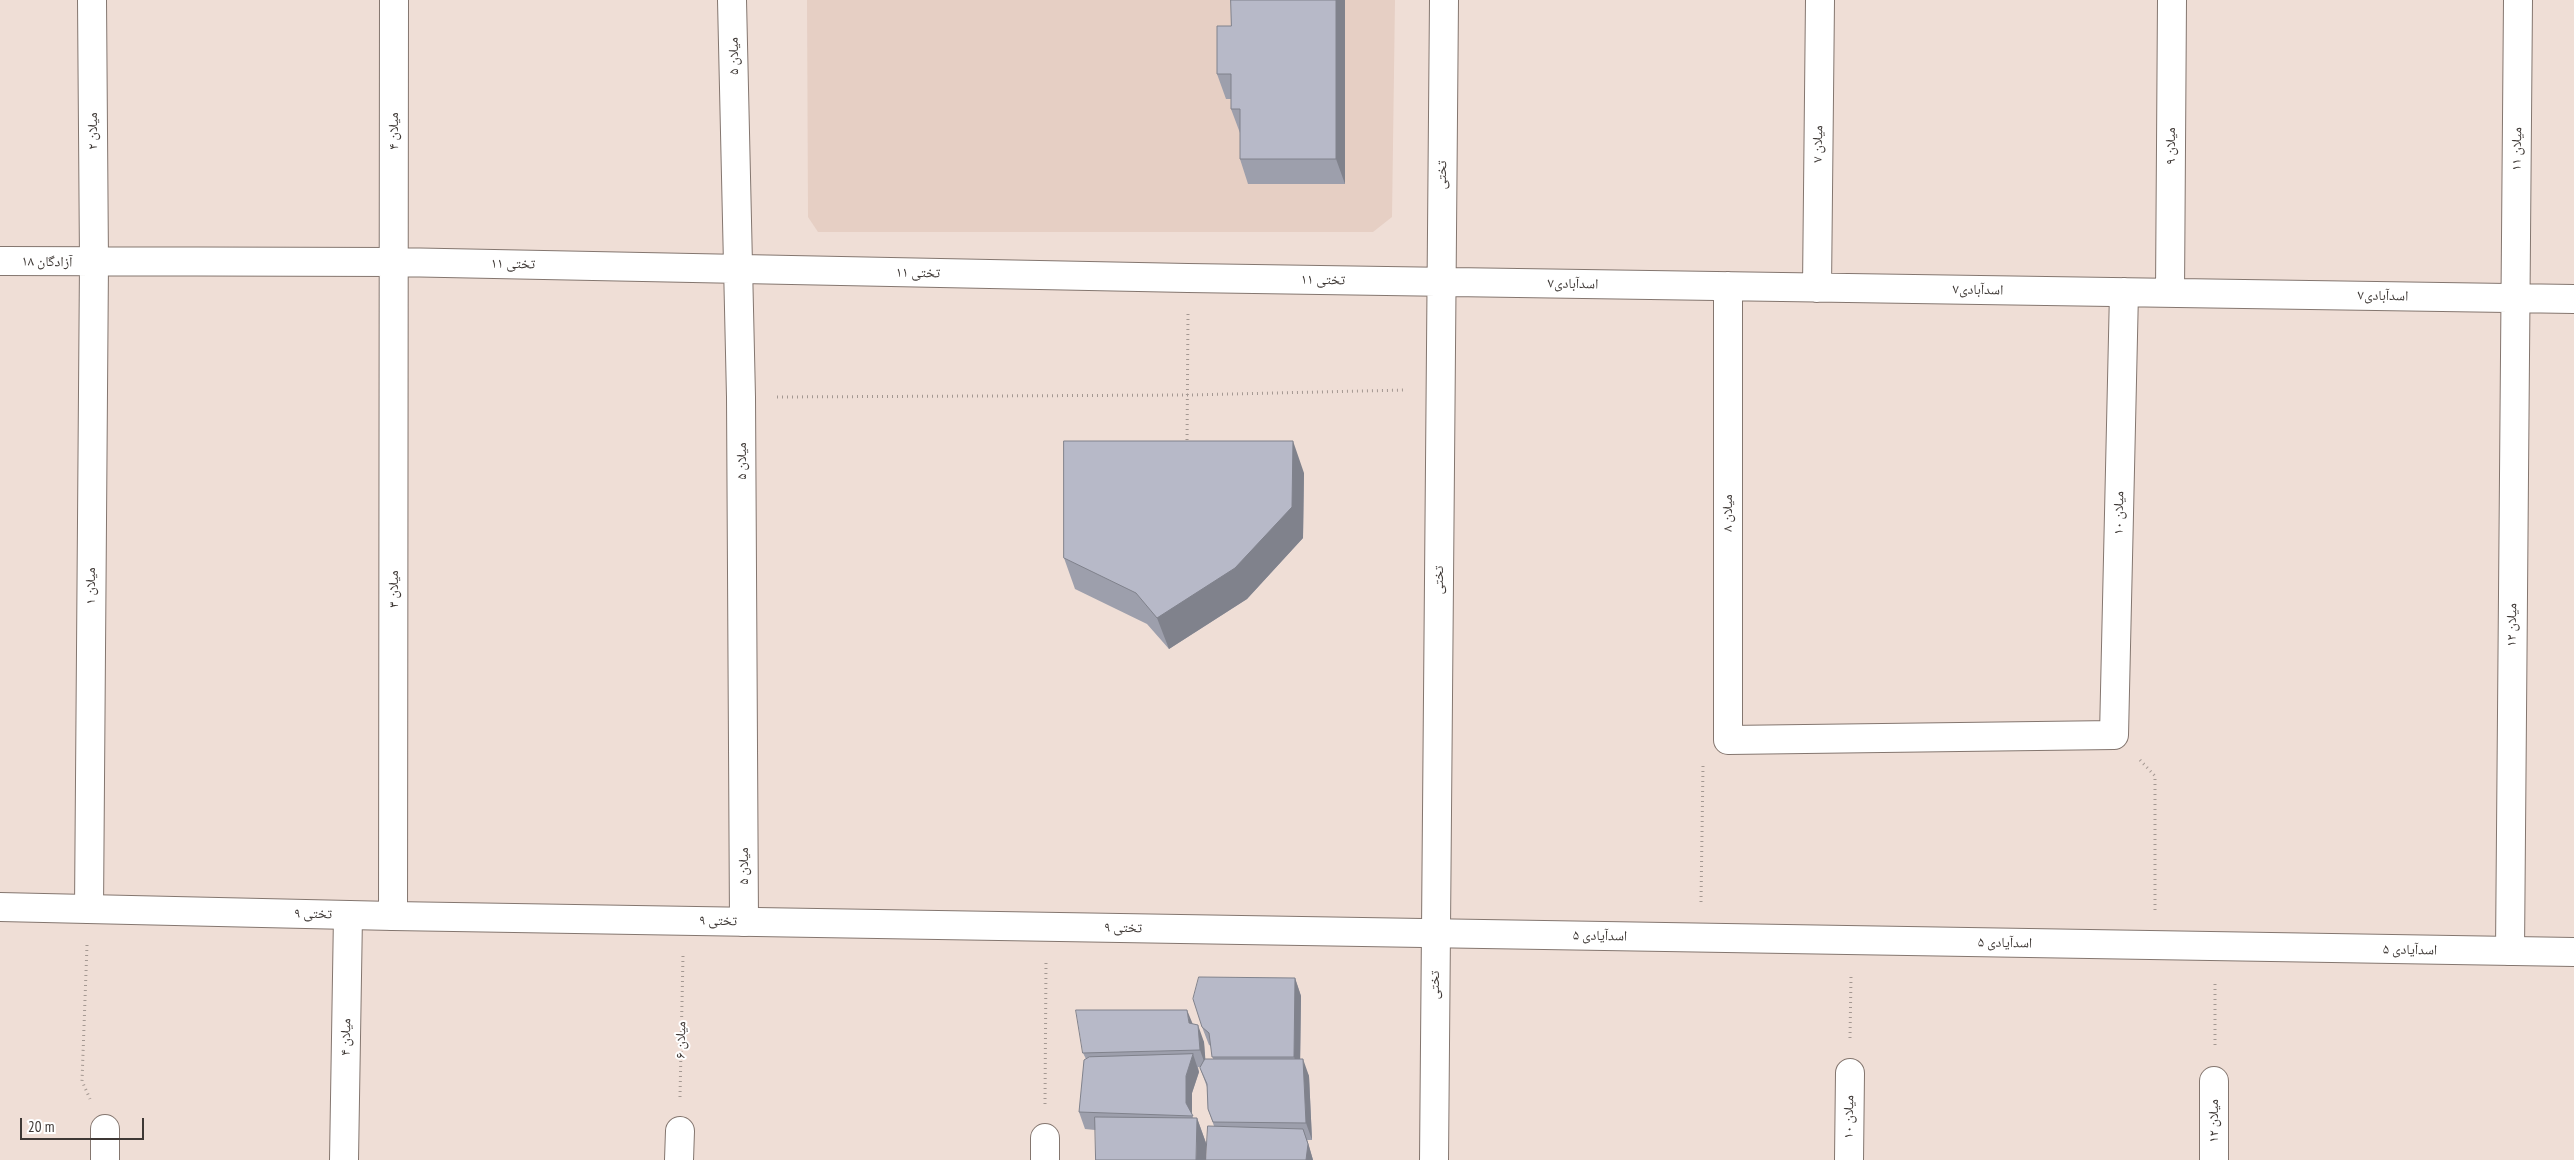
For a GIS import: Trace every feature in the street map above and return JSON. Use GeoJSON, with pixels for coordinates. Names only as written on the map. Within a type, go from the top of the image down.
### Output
{"type":"FeatureCollection","features":[{"type":"Feature","properties":{"kind":"street","name":"میلان ۲"},"geometry":{"type":"LineString","coordinates":[[92,0],[94,262]]}},
{"type":"Feature","properties":{"kind":"street","name":"میلان ۴"},"geometry":{"type":"LineString","coordinates":[[394,0],[395,262]]}},
{"type":"Feature","properties":{"kind":"street","name":"میلان ۵"},"geometry":{"type":"LineString","coordinates":[[732,0],[742,397],[744,922]]}},
{"type":"Feature","properties":{"kind":"street","name":"تختی"},"geometry":{"type":"LineString","coordinates":[[1434,1160],[1444,0]]}},
{"type":"Feature","properties":{"kind":"street","name":"میلان ۷"},"geometry":{"type":"LineString","coordinates":[[1817,288],[1820,0]]}},
{"type":"Feature","properties":{"kind":"street","name":"میلان ۹"},"geometry":{"type":"LineString","coordinates":[[2170,293],[2172,0]]}},
{"type":"Feature","properties":{"kind":"street","name":"میلان ۱۱"},"geometry":{"type":"LineString","coordinates":[[2515,298],[2518,0]]}},
{"type":"Feature","properties":{"kind":"street","name":"آزادگان ۱۸"},"geometry":{"type":"LineString","coordinates":[[0,261],[395,262]]}},
{"type":"Feature","properties":{"kind":"street","name":"میلان ۱"},"geometry":{"type":"LineString","coordinates":[[89,909],[94,262]]}},
{"type":"Feature","properties":{"kind":"street","name":"تختی ۱۱"},"geometry":{"type":"LineString","coordinates":[[395,262],[1441,282]]}},
{"type":"Feature","properties":{"kind":"street","name":"میلان ۳"},"geometry":{"type":"LineString","coordinates":[[393,916],[395,262]]}},
{"type":"Feature","properties":{"kind":"street","name":"اسدآبادی۷"},"geometry":{"type":"LineString","coordinates":[[1441,282],[2515,298]]}},
{"type":"Feature","properties":{"kind":"street","name":"میلان ۸"},"geometry":{"type":"LineString","coordinates":[[1728,286],[1728,740]]}},
{"type":"Feature","properties":{"kind":"street","name":"میلان ۱۰"},"geometry":{"type":"LineString","coordinates":[[2114,735],[2124,292]]}},
{"type":"Feature","properties":{"kind":"street"},"geometry":{"type":"LineString","coordinates":[[2515,298],[2574,299]]}},
{"type":"Feature","properties":{"kind":"street","name":"میلان ۱۲"},"geometry":{"type":"LineString","coordinates":[[2510,951],[2515,298]]}},
{"type":"Feature","properties":{"kind":"street"},"geometry":{"type":"LineString","coordinates":[[1728,740],[2114,735]]}},
{"type":"Feature","properties":{"kind":"street","name":"تختی ۹"},"geometry":{"type":"LineString","coordinates":[[0,907],[393,916],[1436,933]]}},
{"type":"Feature","properties":{"kind":"street","name":"میلان ۴"},"geometry":{"type":"LineString","coordinates":[[344,1160],[348,915]]}},
{"type":"Feature","properties":{"kind":"street","name":"اسدآیادی ۵"},"geometry":{"type":"LineString","coordinates":[[1436,933],[2574,952]]}},
{"type":"Feature","properties":{"kind":"street","name":"میلان ۱۰"},"geometry":{"type":"LineString","coordinates":[[1849,1160],[1850,1073]]}},
{"type":"Feature","properties":{"kind":"street","name":"میلان ۱۲"},"geometry":{"type":"LineString","coordinates":[[2214,1081],[2214,1160]]}},
{"type":"Feature","properties":{"kind":"street"},"geometry":{"type":"LineString","coordinates":[[105,1129],[105,1160]]}},
{"type":"Feature","properties":{"kind":"street"},"geometry":{"type":"LineString","coordinates":[[679,1160],[680,1131]]}},
{"type":"Feature","properties":{"kind":"path"},"geometry":{"type":"LineString","coordinates":[[1187,452],[1188,278]]}},
{"type":"Feature","properties":{"kind":"path"},"geometry":{"type":"LineString","coordinates":[[742,397],[1188,395],[1440,390]]}},
{"type":"Feature","properties":{"kind":"path"},"geometry":{"type":"LineString","coordinates":[[2114,735],[2155,776],[2155,945]]}},
{"type":"Feature","properties":{"kind":"path"},"geometry":{"type":"LineString","coordinates":[[1701,938],[1702,767],[1728,740]]}},
{"type":"Feature","properties":{"kind":"path"},"geometry":{"type":"LineString","coordinates":[[89,909],[82,1081],[105,1129]]}},
{"type":"Feature","properties":{"kind":"path","name":"میلان ۶"},"geometry":{"type":"LineString","coordinates":[[680,1131],[684,920]]}},
{"type":"Feature","properties":{"kind":"path"},"geometry":{"type":"LineString","coordinates":[[1045,1149],[1047,927]]}},
{"type":"Feature","properties":{"kind":"path"},"geometry":{"type":"LineString","coordinates":[[1850,1073],[1851,940]]}},
{"type":"Feature","properties":{"kind":"path"},"geometry":{"type":"LineString","coordinates":[[2214,1081],[2215,946]]}},
{"type":"Feature","properties":{"kind":"shaded area"},"geometry":{"type":"Polygon","coordinates":[[[807,0],[1395,0],[1392,217],[1373,232],[818,232],[808,217],[807,0]]]}},
{"type":"Feature","properties":{"kind":"building"},"geometry":{"type":"Polygon","coordinates":[[[1231,0],[1336,0],[1336,159],[1240,159],[1240,109],[1231,109],[1231,74],[1217,74],[1217,26],[1231,26],[1231,0]]]}},
{"type":"Feature","properties":{"kind":"building"},"geometry":{"type":"Polygon","coordinates":[[[1064,441],[1293,441],[1292,507],[1235,568],[1157,618],[1136,593],[1064,558],[1064,441]]]}},
{"type":"Feature","properties":{"kind":"building"},"geometry":{"type":"Polygon","coordinates":[[[1199,977],[1295,978],[1294,1057],[1212,1057],[1209,1033],[1202,1027],[1193,999],[1199,977]]]}},
{"type":"Feature","properties":{"kind":"building"},"geometry":{"type":"Polygon","coordinates":[[[1076,1010],[1187,1010],[1189,1023],[1198,1025],[1200,1050],[1083,1053],[1076,1010]]]}},
{"type":"Feature","properties":{"kind":"building"},"geometry":{"type":"Polygon","coordinates":[[[1193,1054],[1186,1076],[1186,1103],[1193,1116],[1079,1112],[1084,1060],[1089,1057],[1193,1054]]]}},
{"type":"Feature","properties":{"kind":"building"},"geometry":{"type":"Polygon","coordinates":[[[1205,1059],[1303,1059],[1306,1123],[1213,1122],[1208,1109],[1207,1084],[1200,1068],[1205,1059]]]}},
{"type":"Feature","properties":{"kind":"building"},"geometry":{"type":"Polygon","coordinates":[[[1095,1117],[1197,1118],[1196,1160],[1096,1160],[1095,1117]]]}},
{"type":"Feature","properties":{"kind":"building"},"geometry":{"type":"Polygon","coordinates":[[[1208,1126],[1303,1129],[1308,1144],[1306,1160],[1206,1160],[1208,1126]]]}}]}
